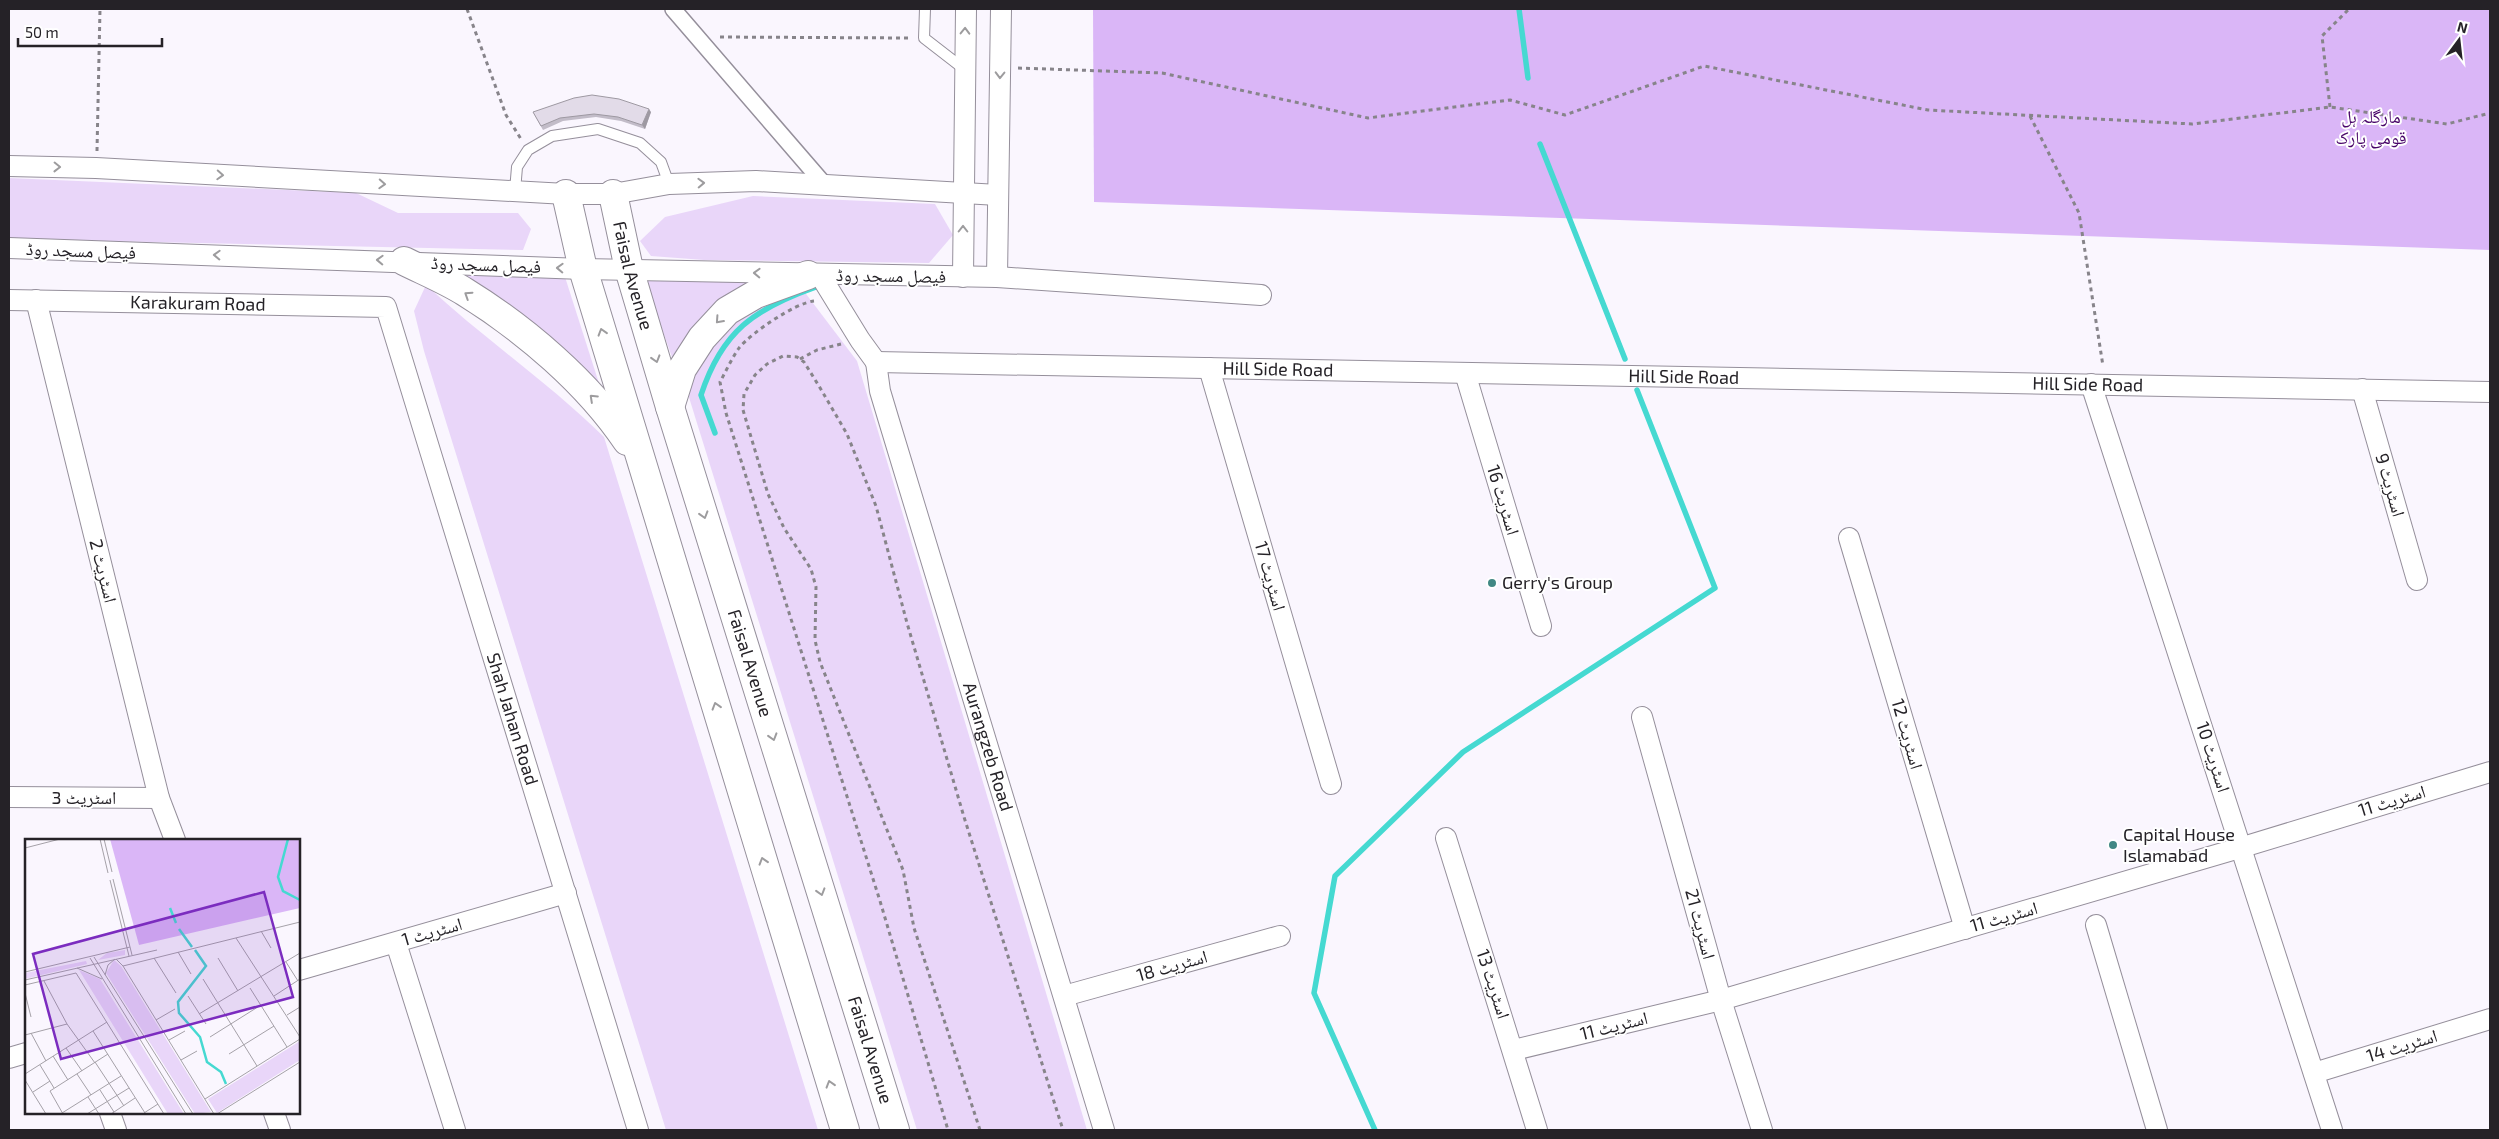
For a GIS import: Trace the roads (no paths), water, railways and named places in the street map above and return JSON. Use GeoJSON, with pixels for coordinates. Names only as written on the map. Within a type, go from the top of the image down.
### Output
{"type":"FeatureCollection","features":[{"type":"Feature","properties":{"kind":"main road"},"geometry":{"type":"LineString","coordinates":[[566,194],[583,269],[845,1130]]}},
{"type":"Feature","properties":{"kind":"main road","name":"Faisal Avenue"},"geometry":{"type":"LineString","coordinates":[[613,194],[629,269],[670,407],[895,1130]]}},
{"type":"Feature","properties":{"kind":"main road"},"geometry":{"type":"LineString","coordinates":[[404,261],[464,291],[536,343],[607,412],[643,465]]}},
{"type":"Feature","properties":{"kind":"main road"},"geometry":{"type":"LineString","coordinates":[[670,407],[682,369],[702,338],[727,311],[756,294],[814,275]]}},
{"type":"Feature","properties":{"kind":"street"},"geometry":{"type":"LineString","coordinates":[[673,9],[824,184]]}},
{"type":"Feature","properties":{"kind":"street","name":"فیصل مسجد روڈ"},"geometry":{"type":"LineString","coordinates":[[963,277],[966,9]]}},
{"type":"Feature","properties":{"kind":"street"},"geometry":{"type":"LineString","coordinates":[[997,277],[1001,9]]}},
{"type":"Feature","properties":{"kind":"street"},"geometry":{"type":"LineString","coordinates":[[9,166],[96,168],[566,194],[613,194],[669,184],[756,181],[998,195]]}},
{"type":"Feature","properties":{"kind":"street","name":"فیصل مسجد روڈ"},"geometry":{"type":"LineString","coordinates":[[9,248],[583,269],[814,275],[997,277],[1261,295]]}},
{"type":"Feature","properties":{"kind":"street"},"geometry":{"type":"LineString","coordinates":[[814,275],[835,300],[876,362]]}},
{"type":"Feature","properties":{"kind":"street","name":"Karakuram Road"},"geometry":{"type":"LineString","coordinates":[[9,300],[386,307]]}},
{"type":"Feature","properties":{"kind":"street","name":"اسٹریٹ 2"},"geometry":{"type":"LineString","coordinates":[[36,300],[159,798],[175,839]]}},
{"type":"Feature","properties":{"kind":"street","name":"Shah Jahan Road"},"geometry":{"type":"LineString","coordinates":[[386,307],[638,1130]]}},
{"type":"Feature","properties":{"kind":"street","name":"Hill Side Road"},"geometry":{"type":"LineString","coordinates":[[876,362],[2490,392]]}},
{"type":"Feature","properties":{"kind":"street","name":"Aurangzeb Road"},"geometry":{"type":"LineString","coordinates":[[876,362],[884,406],[1104,1130]]}},
{"type":"Feature","properties":{"kind":"street","name":"اسٹریٹ 17"},"geometry":{"type":"LineString","coordinates":[[1209,368],[1331,784]]}},
{"type":"Feature","properties":{"kind":"street","name":"اسٹریٹ 16"},"geometry":{"type":"LineString","coordinates":[[1465,373],[1541,626]]}},
{"type":"Feature","properties":{"kind":"street","name":"اسٹریٹ 10"},"geometry":{"type":"LineString","coordinates":[[2098,384],[2332,1130]]}},
{"type":"Feature","properties":{"kind":"street","name":"اسٹریٹ 9"},"geometry":{"type":"LineString","coordinates":[[2362,389],[2417,580]]}},
{"type":"Feature","properties":{"kind":"street","name":"اسٹریٹ 12"},"geometry":{"type":"LineString","coordinates":[[1849,538],[1964,929]]}},
{"type":"Feature","properties":{"kind":"street","name":"اسٹریٹ 21"},"geometry":{"type":"LineString","coordinates":[[1642,717],[1720,1000],[1762,1130]]}},
{"type":"Feature","properties":{"kind":"street","name":"اسٹریٹ 11"},"geometry":{"type":"LineString","coordinates":[[1514,1050],[1720,1000],[2242,847],[2490,772]]}},
{"type":"Feature","properties":{"kind":"street","name":"اسٹریٹ 3"},"geometry":{"type":"LineString","coordinates":[[9,797],[159,798]]}},
{"type":"Feature","properties":{"kind":"street","name":"اسٹریٹ 13"},"geometry":{"type":"LineString","coordinates":[[1446,838],[1514,1050],[1537,1130]]}},
{"type":"Feature","properties":{"kind":"street","name":"اسٹریٹ 1"},"geometry":{"type":"LineString","coordinates":[[300,970],[566,893]]}},
{"type":"Feature","properties":{"kind":"street"},"geometry":{"type":"LineString","coordinates":[[2096,925],[2153,1129]]}},
{"type":"Feature","properties":{"kind":"street","name":"اسٹریٹ 18"},"geometry":{"type":"LineString","coordinates":[[1064,996],[1280,936]]}},
{"type":"Feature","properties":{"kind":"street"},"geometry":{"type":"LineString","coordinates":[[396,943],[455,1130]]}},
{"type":"Feature","properties":{"kind":"street","name":"اسٹریٹ 14"},"geometry":{"type":"LineString","coordinates":[[2314,1073],[2490,1019]]}},
{"type":"Feature","properties":{"kind":"street"},"geometry":{"type":"LineString","coordinates":[[9,1058],[25,1052]]}},
{"type":"Feature","properties":{"kind":"street"},"geometry":{"type":"LineString","coordinates":[[110,1114],[116,1130]]}},
{"type":"Feature","properties":{"kind":"street"},"geometry":{"type":"LineString","coordinates":[[274,1114],[280,1130]]}},
{"type":"Feature","properties":{"kind":"lane"},"geometry":{"type":"LineString","coordinates":[[925,9],[924,38],[964,70]]}},
{"type":"Feature","properties":{"kind":"lane"},"geometry":{"type":"LineString","coordinates":[[515,191],[517,167],[528,150],[552,136],[598,129],[640,143],[661,162],[669,184]]}},
{"type":"Feature","properties":{"kind":"waterway"},"geometry":{"type":"LineString","coordinates":[[1519,9],[1528,78]]}},
{"type":"Feature","properties":{"kind":"waterway"},"geometry":{"type":"LineString","coordinates":[[1540,144],[1625,359]]}},
{"type":"Feature","properties":{"kind":"waterway"},"geometry":{"type":"LineString","coordinates":[[715,433],[701,395],[709,373],[719,354],[743,325],[758,314],[794,295],[816,287]]}},
{"type":"Feature","properties":{"kind":"waterway"},"geometry":{"type":"LineString","coordinates":[[1375,1130],[1314,993],[1335,876],[1463,752],[1715,588],[1637,390]]}},
{"type":"Feature","properties":{"kind":"place","name":"Gerry's Group"},"geometry":{"type":"Point","coordinates":[1492,583]}},
{"type":"Feature","properties":{"kind":"place","name":"Capital House Islamabad"},"geometry":{"type":"Point","coordinates":[2113,845]}},
{"type":"Feature","properties":{"kind":"park label","name":"مارگلہ ہل قومی پارک"},"geometry":{"type":"Point","coordinates":[2371,127]}}]}
